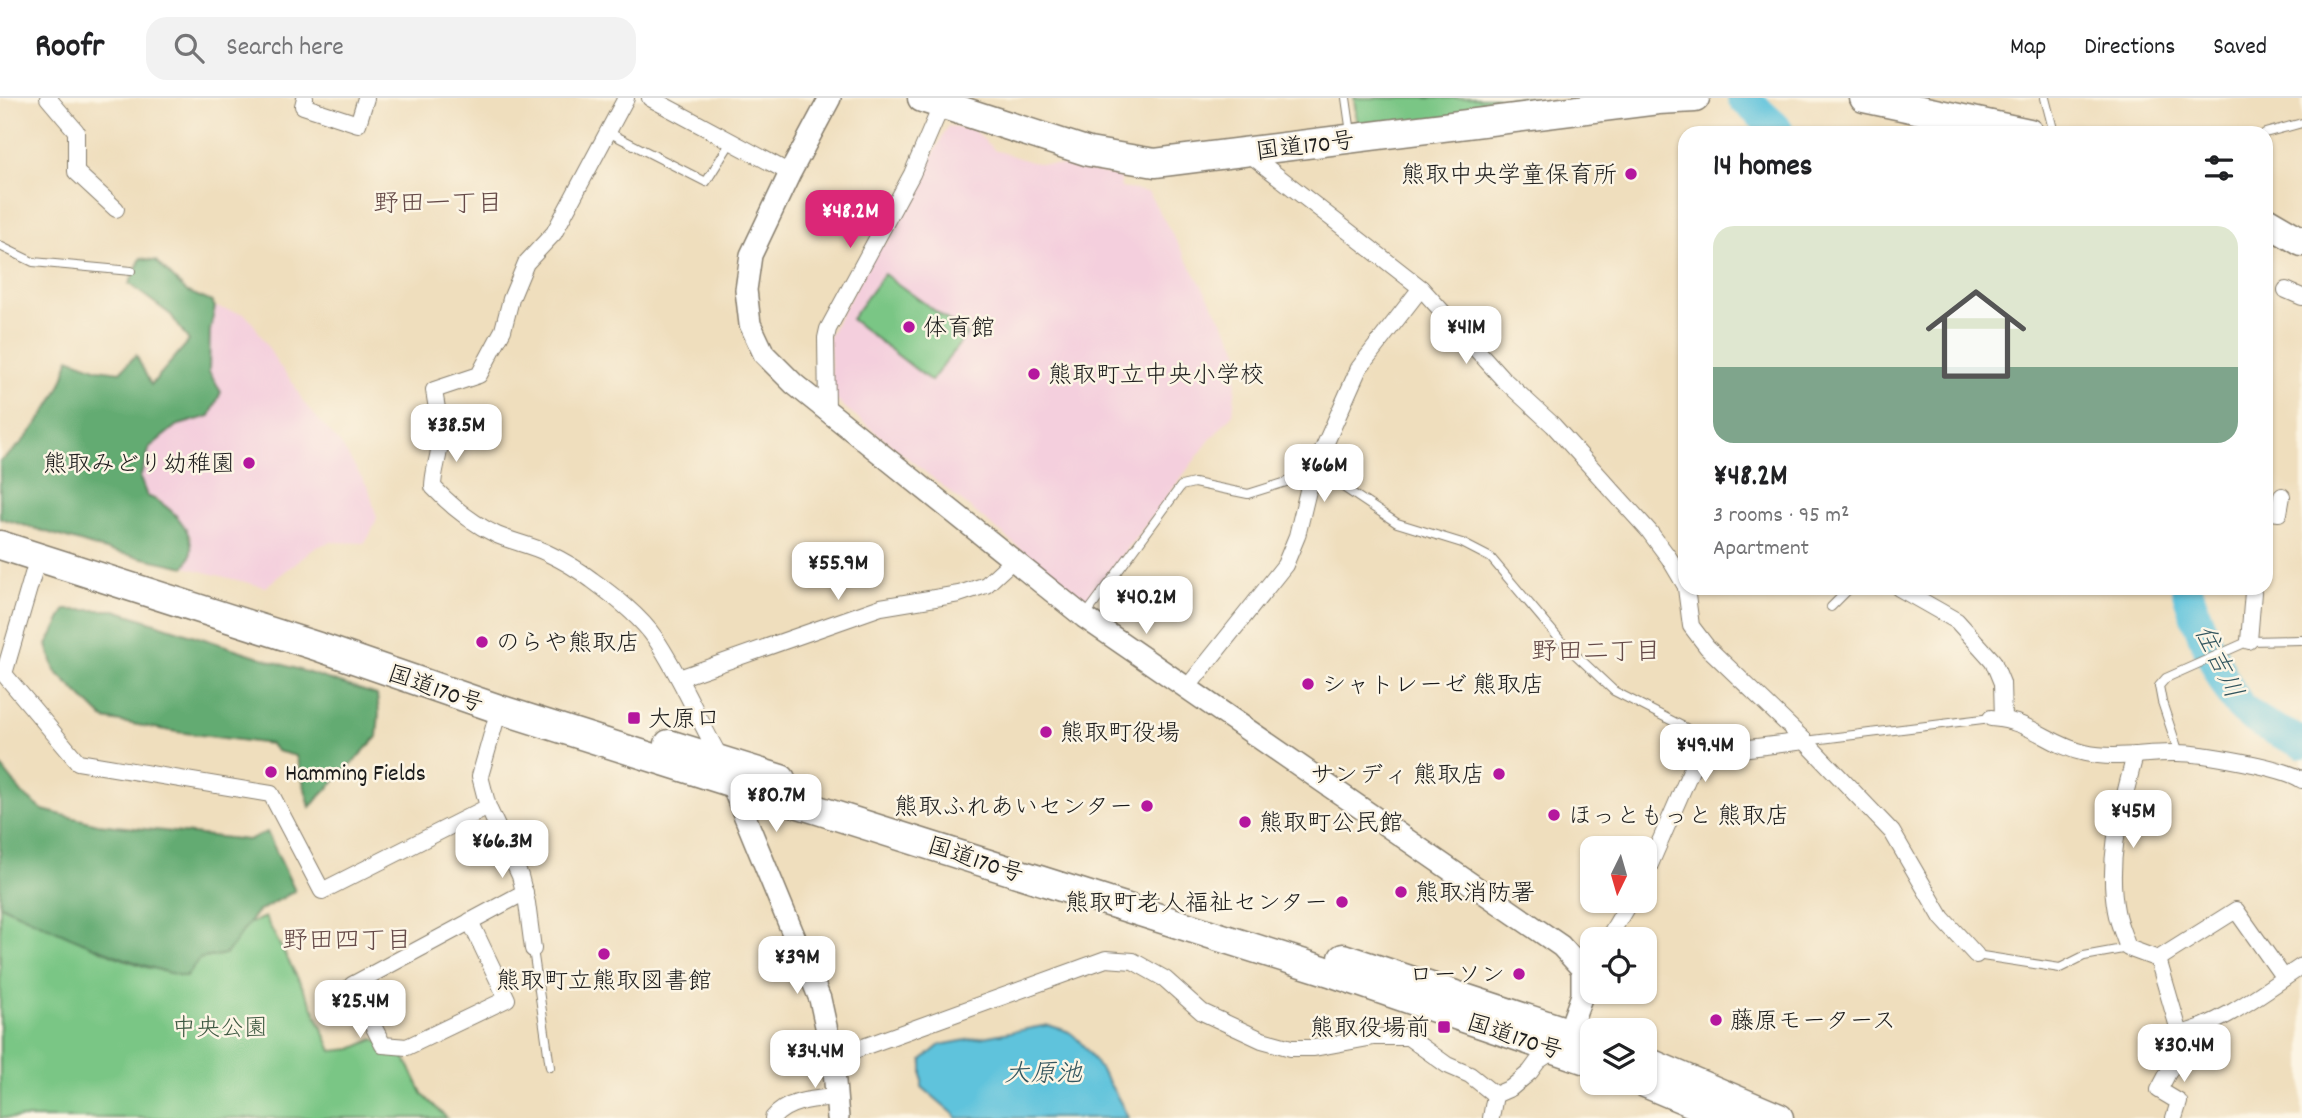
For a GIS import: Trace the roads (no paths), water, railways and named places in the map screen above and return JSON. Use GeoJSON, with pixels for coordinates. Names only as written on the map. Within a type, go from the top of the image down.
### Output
{"type":"FeatureCollection","features":[{"type":"Feature","properties":{"kind":"highway","name":"国道170号"},"geometry":{"type":"LineString","coordinates":[[932,101],[1089,152],[1155,163],[1658,100],[1695,98]]}},
{"type":"Feature","properties":{"kind":"highway"},"geometry":{"type":"LineString","coordinates":[[1864,98],[1938,103],[2008,126]]}},
{"type":"Feature","properties":{"kind":"highway"},"geometry":{"type":"LineString","coordinates":[[2273,225],[2302,242]]}},
{"type":"Feature","properties":{"kind":"highway","name":"国道170号"},"geometry":{"type":"LineString","coordinates":[[0,545],[319,647],[499,709],[726,771]]}},
{"type":"Feature","properties":{"kind":"highway","name":"国道170号"},"geometry":{"type":"LineString","coordinates":[[319,647],[397,662],[726,771],[1381,969],[1518,1017],[1573,1040]]}},
{"type":"Feature","properties":{"kind":"highway"},"geometry":{"type":"LineString","coordinates":[[1657,1066],[1779,1118]]}},
{"type":"Feature","properties":{"kind":"highway"},"geometry":{"type":"LineString","coordinates":[[1657,1088],[1728,1118]]}},
{"type":"Feature","properties":{"kind":"street"},"geometry":{"type":"LineString","coordinates":[[48,98],[76,131],[76,172],[116,209]]}},
{"type":"Feature","properties":{"kind":"street"},"geometry":{"type":"LineString","coordinates":[[305,98],[303,106],[358,124],[366,98]]}},
{"type":"Feature","properties":{"kind":"street"},"geometry":{"type":"LineString","coordinates":[[626,98],[554,233],[526,263],[511,299],[503,330],[479,375],[435,390],[441,434],[439,457],[433,471],[433,487],[448,503],[496,535],[546,552],[592,580],[631,612],[654,636],[679,678],[726,771],[820,999],[833,1058],[837,1108],[804,1100],[777,1113],[773,1118]]}},
{"type":"Feature","properties":{"kind":"street"},"geometry":{"type":"LineString","coordinates":[[650,98],[790,173]]}},
{"type":"Feature","properties":{"kind":"street"},"geometry":{"type":"LineString","coordinates":[[830,98],[751,255],[746,290],[750,324],[764,354],[794,384],[1084,617],[1580,960]]}},
{"type":"Feature","properties":{"kind":"street"},"geometry":{"type":"LineString","coordinates":[[827,410],[828,329],[912,174],[932,101]]}},
{"type":"Feature","properties":{"kind":"street"},"geometry":{"type":"LineString","coordinates":[[1248,153],[1421,288],[1503,379],[1553,425],[1649,531],[1678,573]]}},
{"type":"Feature","properties":{"kind":"street"},"geometry":{"type":"LineString","coordinates":[[1186,689],[1285,565],[1297,536],[1312,474],[1359,368],[1421,288]]}},
{"type":"Feature","properties":{"kind":"street"},"geometry":{"type":"LineString","coordinates":[[2286,290],[2302,297]]}},
{"type":"Feature","properties":{"kind":"street"},"geometry":{"type":"LineString","coordinates":[[2273,512],[2279,513],[2282,496]]}},
{"type":"Feature","properties":{"kind":"street"},"geometry":{"type":"LineString","coordinates":[[38,557],[4,674],[78,762],[271,794],[322,891],[488,807]]}},
{"type":"Feature","properties":{"kind":"street"},"geometry":{"type":"LineString","coordinates":[[679,678],[881,607],[959,594],[986,585],[1013,560]]}},
{"type":"Feature","properties":{"kind":"street"},"geometry":{"type":"LineString","coordinates":[[1687,595],[1691,626],[1706,647],[1805,741],[1892,832],[1942,918],[1976,955]]}},
{"type":"Feature","properties":{"kind":"street"},"geometry":{"type":"LineString","coordinates":[[1911,595],[1957,621],[1993,661],[2002,683],[1997,719],[2029,726],[2085,753],[2109,756],[2179,753],[2263,766],[2302,780]]}},
{"type":"Feature","properties":{"kind":"street"},"geometry":{"type":"LineString","coordinates":[[2249,640],[2253,595]]}},
{"type":"Feature","properties":{"kind":"street"},"geometry":{"type":"LineString","coordinates":[[499,709],[480,776],[488,807],[520,876],[533,949]]}},
{"type":"Feature","properties":{"kind":"street"},"geometry":{"type":"LineString","coordinates":[[1657,848],[1696,759],[1712,754],[1805,741]]}},
{"type":"Feature","properties":{"kind":"street"},"geometry":{"type":"LineString","coordinates":[[2136,755],[2115,832],[2113,867],[2116,912],[2128,948],[2158,959]]}},
{"type":"Feature","properties":{"kind":"street"},"geometry":{"type":"LineString","coordinates":[[470,921],[507,999],[407,1047],[383,1045],[352,985],[470,921],[524,892]]}},
{"type":"Feature","properties":{"kind":"street"},"geometry":{"type":"LineString","coordinates":[[2158,959],[2236,910],[2284,978]]}},
{"type":"Feature","properties":{"kind":"street"},"geometry":{"type":"LineString","coordinates":[[833,1058],[1106,958],[1133,961],[1166,979],[1202,1012],[1262,1040],[1291,1048],[1314,1048],[1374,1037],[1408,1037],[1447,1065],[1470,1075],[1495,1096]]}},
{"type":"Feature","properties":{"kind":"street"},"geometry":{"type":"LineString","coordinates":[[2158,959],[2180,1034],[2170,1069],[2159,1090],[2179,1102],[2174,1118]]}},
{"type":"Feature","properties":{"kind":"street"},"geometry":{"type":"LineString","coordinates":[[2180,1034],[2197,1030],[2274,987],[2302,966]]}},
{"type":"Feature","properties":{"kind":"street"},"geometry":{"type":"LineString","coordinates":[[1495,1096],[1511,1088],[1530,1072],[1538,1061],[1573,1040],[1580,1004]]}},
{"type":"Feature","properties":{"kind":"street"},"geometry":{"type":"LineString","coordinates":[[1491,1118],[1495,1096]]}},
{"type":"Feature","properties":{"kind":"lane"},"geometry":{"type":"LineString","coordinates":[[1346,98],[1352,139]]}},
{"type":"Feature","properties":{"kind":"lane"},"geometry":{"type":"LineString","coordinates":[[2045,98],[2052,126]]}},
{"type":"Feature","properties":{"kind":"lane"},"geometry":{"type":"LineString","coordinates":[[2273,131],[2302,123]]}},
{"type":"Feature","properties":{"kind":"lane"},"geometry":{"type":"LineString","coordinates":[[608,132],[706,183],[731,142]]}},
{"type":"Feature","properties":{"kind":"lane"},"geometry":{"type":"LineString","coordinates":[[0,246],[33,262],[131,271]]}},
{"type":"Feature","properties":{"kind":"lane"},"geometry":{"type":"LineString","coordinates":[[1084,617],[1181,486],[1194,483],[1248,494],[1312,474],[1328,477],[1397,523],[1462,542],[1491,558],[1560,641],[1614,691],[1686,728],[1712,754]]}},
{"type":"Feature","properties":{"kind":"lane"},"geometry":{"type":"LineString","coordinates":[[1831,607],[1843,595]]}},
{"type":"Feature","properties":{"kind":"lane"},"geometry":{"type":"LineString","coordinates":[[2179,753],[2159,686],[2166,678],[2249,640],[2302,640]]}},
{"type":"Feature","properties":{"kind":"lane"},"geometry":{"type":"LineString","coordinates":[[1805,741],[1997,719]]}},
{"type":"Feature","properties":{"kind":"lane"},"geometry":{"type":"LineString","coordinates":[[1976,955],[2060,968],[2084,956],[2128,948]]}},
{"type":"Feature","properties":{"kind":"lane"},"geometry":{"type":"LineString","coordinates":[[533,949],[550,1067]]}},
{"type":"Feature","properties":{"kind":"water","name":"大原池"},"geometry":{"type":"Polygon","coordinates":[[[1048,1025],[1069,1032],[1084,1047],[1128,1118],[956,1118],[922,1087],[922,1060],[940,1045],[1048,1025]]]}},
{"type":"Feature","properties":{"kind":"waterway","name":"住吉川"},"geometry":{"type":"LineString","coordinates":[[1743,98],[1774,126]]}},
{"type":"Feature","properties":{"kind":"waterway","name":"住吉川"},"geometry":{"type":"LineString","coordinates":[[2189,595],[2210,650],[2226,684],[2241,707],[2262,723],[2302,743]]}},
{"type":"Feature","properties":{"kind":"place","name":"熊取中央学童保育所"},"geometry":{"type":"Point","coordinates":[1631,174]}},
{"type":"Feature","properties":{"kind":"place","name":"体育館"},"geometry":{"type":"Point","coordinates":[909,327]}},
{"type":"Feature","properties":{"kind":"place","name":"熊取町立中央小学校"},"geometry":{"type":"Point","coordinates":[1034,374]}},
{"type":"Feature","properties":{"kind":"place","name":"熊取みどり幼稚園"},"geometry":{"type":"Point","coordinates":[249,463]}},
{"type":"Feature","properties":{"kind":"place","name":"のらや熊取店"},"geometry":{"type":"Point","coordinates":[482,642]}},
{"type":"Feature","properties":{"kind":"place","name":"シャトレーゼ 熊取店"},"geometry":{"type":"Point","coordinates":[1308,684]}},
{"type":"Feature","properties":{"kind":"place","name":"大原口"},"geometry":{"type":"Point","coordinates":[634,718]}},
{"type":"Feature","properties":{"kind":"place","name":"熊取町役場"},"geometry":{"type":"Point","coordinates":[1046,732]}},
{"type":"Feature","properties":{"kind":"place","name":"Hamming Fields"},"geometry":{"type":"Point","coordinates":[271,772]}},
{"type":"Feature","properties":{"kind":"place","name":"サンディ 熊取店"},"geometry":{"type":"Point","coordinates":[1499,774]}},
{"type":"Feature","properties":{"kind":"place","name":"熊取ふれあいセンター"},"geometry":{"type":"Point","coordinates":[1147,806]}},
{"type":"Feature","properties":{"kind":"place","name":"ほっともっと 熊取店"},"geometry":{"type":"Point","coordinates":[1554,815]}},
{"type":"Feature","properties":{"kind":"place","name":"熊取町公民館"},"geometry":{"type":"Point","coordinates":[1245,822]}},
{"type":"Feature","properties":{"kind":"place","name":"熊取消防署"},"geometry":{"type":"Point","coordinates":[1401,892]}},
{"type":"Feature","properties":{"kind":"place","name":"熊取町老人福祉センター"},"geometry":{"type":"Point","coordinates":[1342,902]}},
{"type":"Feature","properties":{"kind":"place","name":"熊取町立熊取図書館"},"geometry":{"type":"Point","coordinates":[604,954]}},
{"type":"Feature","properties":{"kind":"place","name":"ローソン"},"geometry":{"type":"Point","coordinates":[1519,974]}},
{"type":"Feature","properties":{"kind":"place","name":"藤原モータース"},"geometry":{"type":"Point","coordinates":[1716,1020]}},
{"type":"Feature","properties":{"kind":"place","name":"熊取役場前"},"geometry":{"type":"Point","coordinates":[1444,1027]}},
{"type":"Feature","properties":{"kind":"district","name":"野田一丁目"},"geometry":{"type":"Point","coordinates":[438,202]}},
{"type":"Feature","properties":{"kind":"district","name":"野田二丁目"},"geometry":{"type":"Point","coordinates":[1596,650]}},
{"type":"Feature","properties":{"kind":"district","name":"野田四丁目"},"geometry":{"type":"Point","coordinates":[347,939]}},
{"type":"Feature","properties":{"kind":"park label","name":"中央公園"},"geometry":{"type":"Point","coordinates":[220,1027]}}]}
